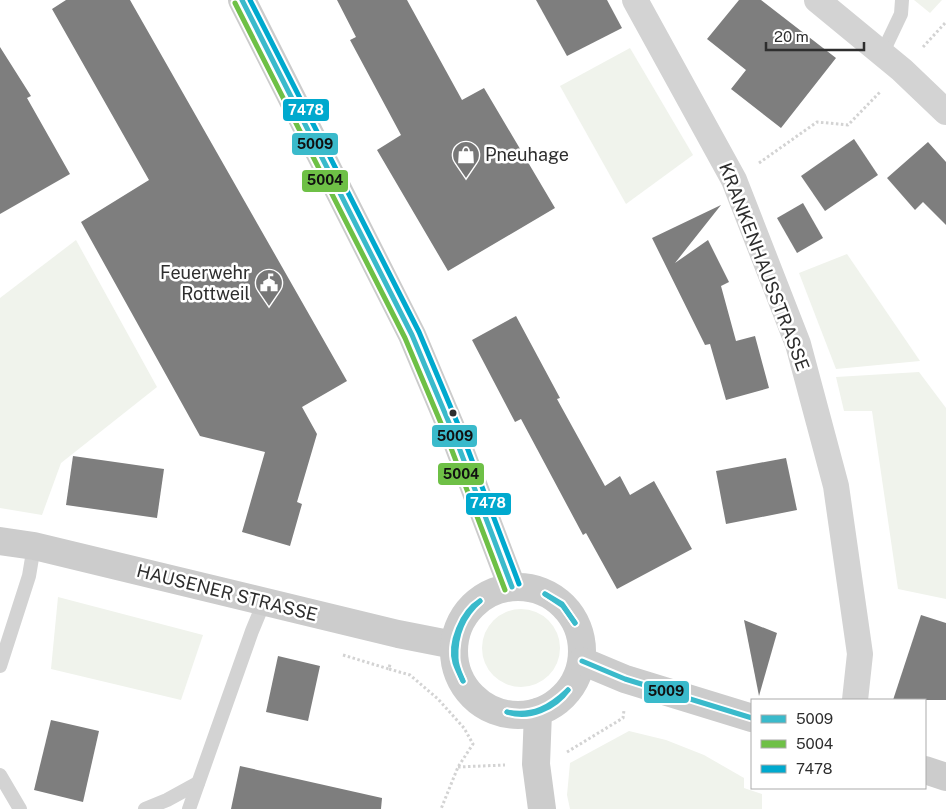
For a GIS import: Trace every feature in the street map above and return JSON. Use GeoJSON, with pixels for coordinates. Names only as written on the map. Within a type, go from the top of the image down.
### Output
{"type":"FeatureCollection","features":[{"type":"Feature","properties":{"kind":"main road"},"geometry":{"type":"LineString","coordinates":[[242,0],[406,320],[455,437],[512,587]]}},
{"type":"Feature","properties":{"kind":"main road","name":"HAUSENER STRASSE"},"geometry":{"type":"LineString","coordinates":[[0,541],[34,546],[398,634],[454,644]]}},
{"type":"Feature","properties":{"kind":"main road"},"geometry":{"type":"LineString","coordinates":[[512,587],[531,588],[549,595],[565,607],[576,622],[582,641],[582,661],[577,678],[567,693],[554,704],[538,712],[520,715],[502,712],[485,706],[471,694],[461,680],[455,662],[454,644],[460,624],[473,606],[491,593],[512,587]]}},
{"type":"Feature","properties":{"kind":"main road"},"geometry":{"type":"LineString","coordinates":[[582,661],[625,679],[751,718]]}},
{"type":"Feature","properties":{"kind":"main road"},"geometry":{"type":"LineString","coordinates":[[538,712],[536,764],[542,809]]}},
{"type":"Feature","properties":{"kind":"main road"},"geometry":{"type":"LineString","coordinates":[[926,770],[946,777]]}},
{"type":"Feature","properties":{"kind":"street","name":"KRANKENHAUSSTRASSE"},"geometry":{"type":"LineString","coordinates":[[635,0],[734,180],[798,344],[836,486],[860,654],[855,699]]}},
{"type":"Feature","properties":{"kind":"street"},"geometry":{"type":"LineString","coordinates":[[817,0],[902,70],[946,112]]}},
{"type":"Feature","properties":{"kind":"lane"},"geometry":{"type":"LineString","coordinates":[[882,54],[900,14],[902,0]]}},
{"type":"Feature","properties":{"kind":"lane"},"geometry":{"type":"LineString","coordinates":[[0,666],[29,576],[34,546]]}},
{"type":"Feature","properties":{"kind":"lane"},"geometry":{"type":"LineString","coordinates":[[189,809],[264,602]]}},
{"type":"Feature","properties":{"kind":"lane"},"geometry":{"type":"LineString","coordinates":[[0,775],[20,809]]}},
{"type":"Feature","properties":{"kind":"lane"},"geometry":{"type":"LineString","coordinates":[[145,809],[198,783]]}},
{"type":"Feature","properties":{"kind":"path"},"geometry":{"type":"LineString","coordinates":[[781,148],[817,122],[848,125],[946,22]]}},
{"type":"Feature","properties":{"kind":"path"},"geometry":{"type":"LineString","coordinates":[[389,669],[410,675],[438,698],[464,728],[473,744],[458,767],[441,809]]}},
{"type":"Feature","properties":{"kind":"shaded area"},"geometry":{"type":"Polygon","coordinates":[[[914,0],[942,0],[930,13],[914,0]]]}},
{"type":"Feature","properties":{"kind":"shaded area"},"geometry":{"type":"Polygon","coordinates":[[[630,48],[693,155],[626,204],[560,86],[630,48]]]}},
{"type":"Feature","properties":{"kind":"shaded area"},"geometry":{"type":"Polygon","coordinates":[[[76,240],[157,387],[61,463],[42,515],[0,508],[0,298],[76,240]]]}},
{"type":"Feature","properties":{"kind":"shaded area"},"geometry":{"type":"Polygon","coordinates":[[[847,254],[920,361],[836,369],[799,273],[847,254]]]}},
{"type":"Feature","properties":{"kind":"shaded area"},"geometry":{"type":"Polygon","coordinates":[[[919,372],[946,408],[946,599],[898,589],[872,411],[844,411],[836,377],[919,372]]]}},
{"type":"Feature","properties":{"kind":"shaded area"},"geometry":{"type":"Polygon","coordinates":[[[58,597],[203,635],[181,700],[51,669],[58,597]]]}},
{"type":"Feature","properties":{"kind":"shaded area"},"geometry":{"type":"Polygon","coordinates":[[[521,609],[536,612],[549,620],[557,633],[560,648],[557,663],[549,676],[536,684],[521,687],[506,684],[493,676],[485,663],[482,648],[485,633],[493,620],[506,612],[521,609]]]}},
{"type":"Feature","properties":{"kind":"shaded area"},"geometry":{"type":"Polygon","coordinates":[[[629,731],[666,740],[704,755],[744,778],[744,788],[762,794],[762,809],[570,809],[567,795],[570,763],[629,731]]]}},
{"type":"Feature","properties":{"kind":"building"},"geometry":{"type":"Polygon","coordinates":[[[66,0],[130,0],[347,381],[302,407],[317,434],[297,502],[302,504],[290,546],[242,532],[265,452],[200,436],[81,222],[149,180],[52,9],[66,0]]]}},
{"type":"Feature","properties":{"kind":"building","name":"Pneuhage"},"geometry":{"type":"Polygon","coordinates":[[[337,0],[407,0],[462,100],[484,88],[555,208],[448,271],[377,150],[401,135],[350,40],[356,37],[337,0]]]}},
{"type":"Feature","properties":{"kind":"building"},"geometry":{"type":"Polygon","coordinates":[[[536,0],[607,0],[622,28],[567,56],[536,0]]]}},
{"type":"Feature","properties":{"kind":"building"},"geometry":{"type":"Polygon","coordinates":[[[739,0],[761,0],[836,58],[781,128],[731,89],[746,70],[707,39],[739,0]]]}},
{"type":"Feature","properties":{"kind":"building"},"geometry":{"type":"Polygon","coordinates":[[[0,47],[31,96],[27,98],[70,174],[0,214],[0,47]]]}},
{"type":"Feature","properties":{"kind":"building"},"geometry":{"type":"Polygon","coordinates":[[[854,139],[878,175],[825,211],[801,176],[854,139]]]}},
{"type":"Feature","properties":{"kind":"building"},"geometry":{"type":"Polygon","coordinates":[[[928,142],[946,162],[946,225],[923,202],[915,210],[887,178],[928,142]]]}},
{"type":"Feature","properties":{"kind":"building"},"geometry":{"type":"Polygon","coordinates":[[[803,203],[823,238],[797,253],[777,218],[803,203]]]}},
{"type":"Feature","properties":{"kind":"building"},"geometry":{"type":"Polygon","coordinates":[[[721,205],[675,263],[708,240],[729,282],[721,286],[736,341],[755,336],[769,388],[726,400],[710,344],[705,345],[652,238],[721,205]]]}},
{"type":"Feature","properties":{"kind":"building"},"geometry":{"type":"Polygon","coordinates":[[[516,316],[560,398],[557,399],[605,486],[620,476],[630,495],[654,481],[692,549],[617,589],[586,533],[583,535],[521,419],[515,422],[472,340],[516,316]]]}},
{"type":"Feature","properties":{"kind":"building"},"geometry":{"type":"Polygon","coordinates":[[[73,456],[164,469],[157,518],[66,505],[73,456]]]}},
{"type":"Feature","properties":{"kind":"building"},"geometry":{"type":"Polygon","coordinates":[[[786,458],[797,510],[726,524],[716,471],[786,458]]]}},
{"type":"Feature","properties":{"kind":"building"},"geometry":{"type":"Polygon","coordinates":[[[921,615],[946,623],[946,700],[893,699],[921,615]]]}},
{"type":"Feature","properties":{"kind":"building"},"geometry":{"type":"Polygon","coordinates":[[[744,620],[777,633],[759,696],[744,620]]]}},
{"type":"Feature","properties":{"kind":"building"},"geometry":{"type":"Polygon","coordinates":[[[278,656],[320,666],[308,721],[266,712],[278,656]]]}},
{"type":"Feature","properties":{"kind":"building"},"geometry":{"type":"Polygon","coordinates":[[[51,720],[99,731],[83,802],[34,790],[51,720]]]}},
{"type":"Feature","properties":{"kind":"building"},"geometry":{"type":"Polygon","coordinates":[[[240,766],[382,798],[381,809],[231,809],[240,766]]]}},
{"type":"Feature","properties":{"kind":"transit line","name":"5009"},"geometry":{"type":"LineString","coordinates":[[242,0],[412,335],[455,437],[512,587]]}},
{"type":"Feature","properties":{"kind":"transit line","name":"7478"},"geometry":{"type":"LineString","coordinates":[[250,0],[419,332],[462,434],[519,584]]}},
{"type":"Feature","properties":{"kind":"transit line","name":"5004"},"geometry":{"type":"LineString","coordinates":[[235,3],[405,338],[448,440],[505,590]]}},
{"type":"Feature","properties":{"kind":"transit line","name":"5009"},"geometry":{"type":"LineString","coordinates":[[545,594],[562,604],[575,623]]}},
{"type":"Feature","properties":{"kind":"transit line","name":"5009"},"geometry":{"type":"LineString","coordinates":[[545,594],[563,606],[575,623]]}},
{"type":"Feature","properties":{"kind":"transit line","name":"5009"},"geometry":{"type":"LineString","coordinates":[[463,681],[456,665],[454,646],[458,629],[463,620],[480,601]]}},
{"type":"Feature","properties":{"kind":"transit line","name":"5009"},"geometry":{"type":"LineString","coordinates":[[463,681],[456,661],[457,642],[461,626],[480,601]]}},
{"type":"Feature","properties":{"kind":"transit line","name":"5009"},"geometry":{"type":"LineString","coordinates":[[582,661],[625,679],[751,718]]}},
{"type":"Feature","properties":{"kind":"transit line","name":"5009"},"geometry":{"type":"LineString","coordinates":[[507,712],[533,712],[548,706],[568,690]]}},
{"type":"Feature","properties":{"kind":"transit line","name":"5009"},"geometry":{"type":"LineString","coordinates":[[507,712],[524,714],[541,711],[556,702],[568,690]]}},
{"type":"Feature","properties":{"kind":"place","name":"Pneuhage"},"geometry":{"type":"Point","coordinates":[466,179]}},
{"type":"Feature","properties":{"kind":"place","name":"Feuerwehr Rottweil"},"geometry":{"type":"Point","coordinates":[269,307]}}]}
